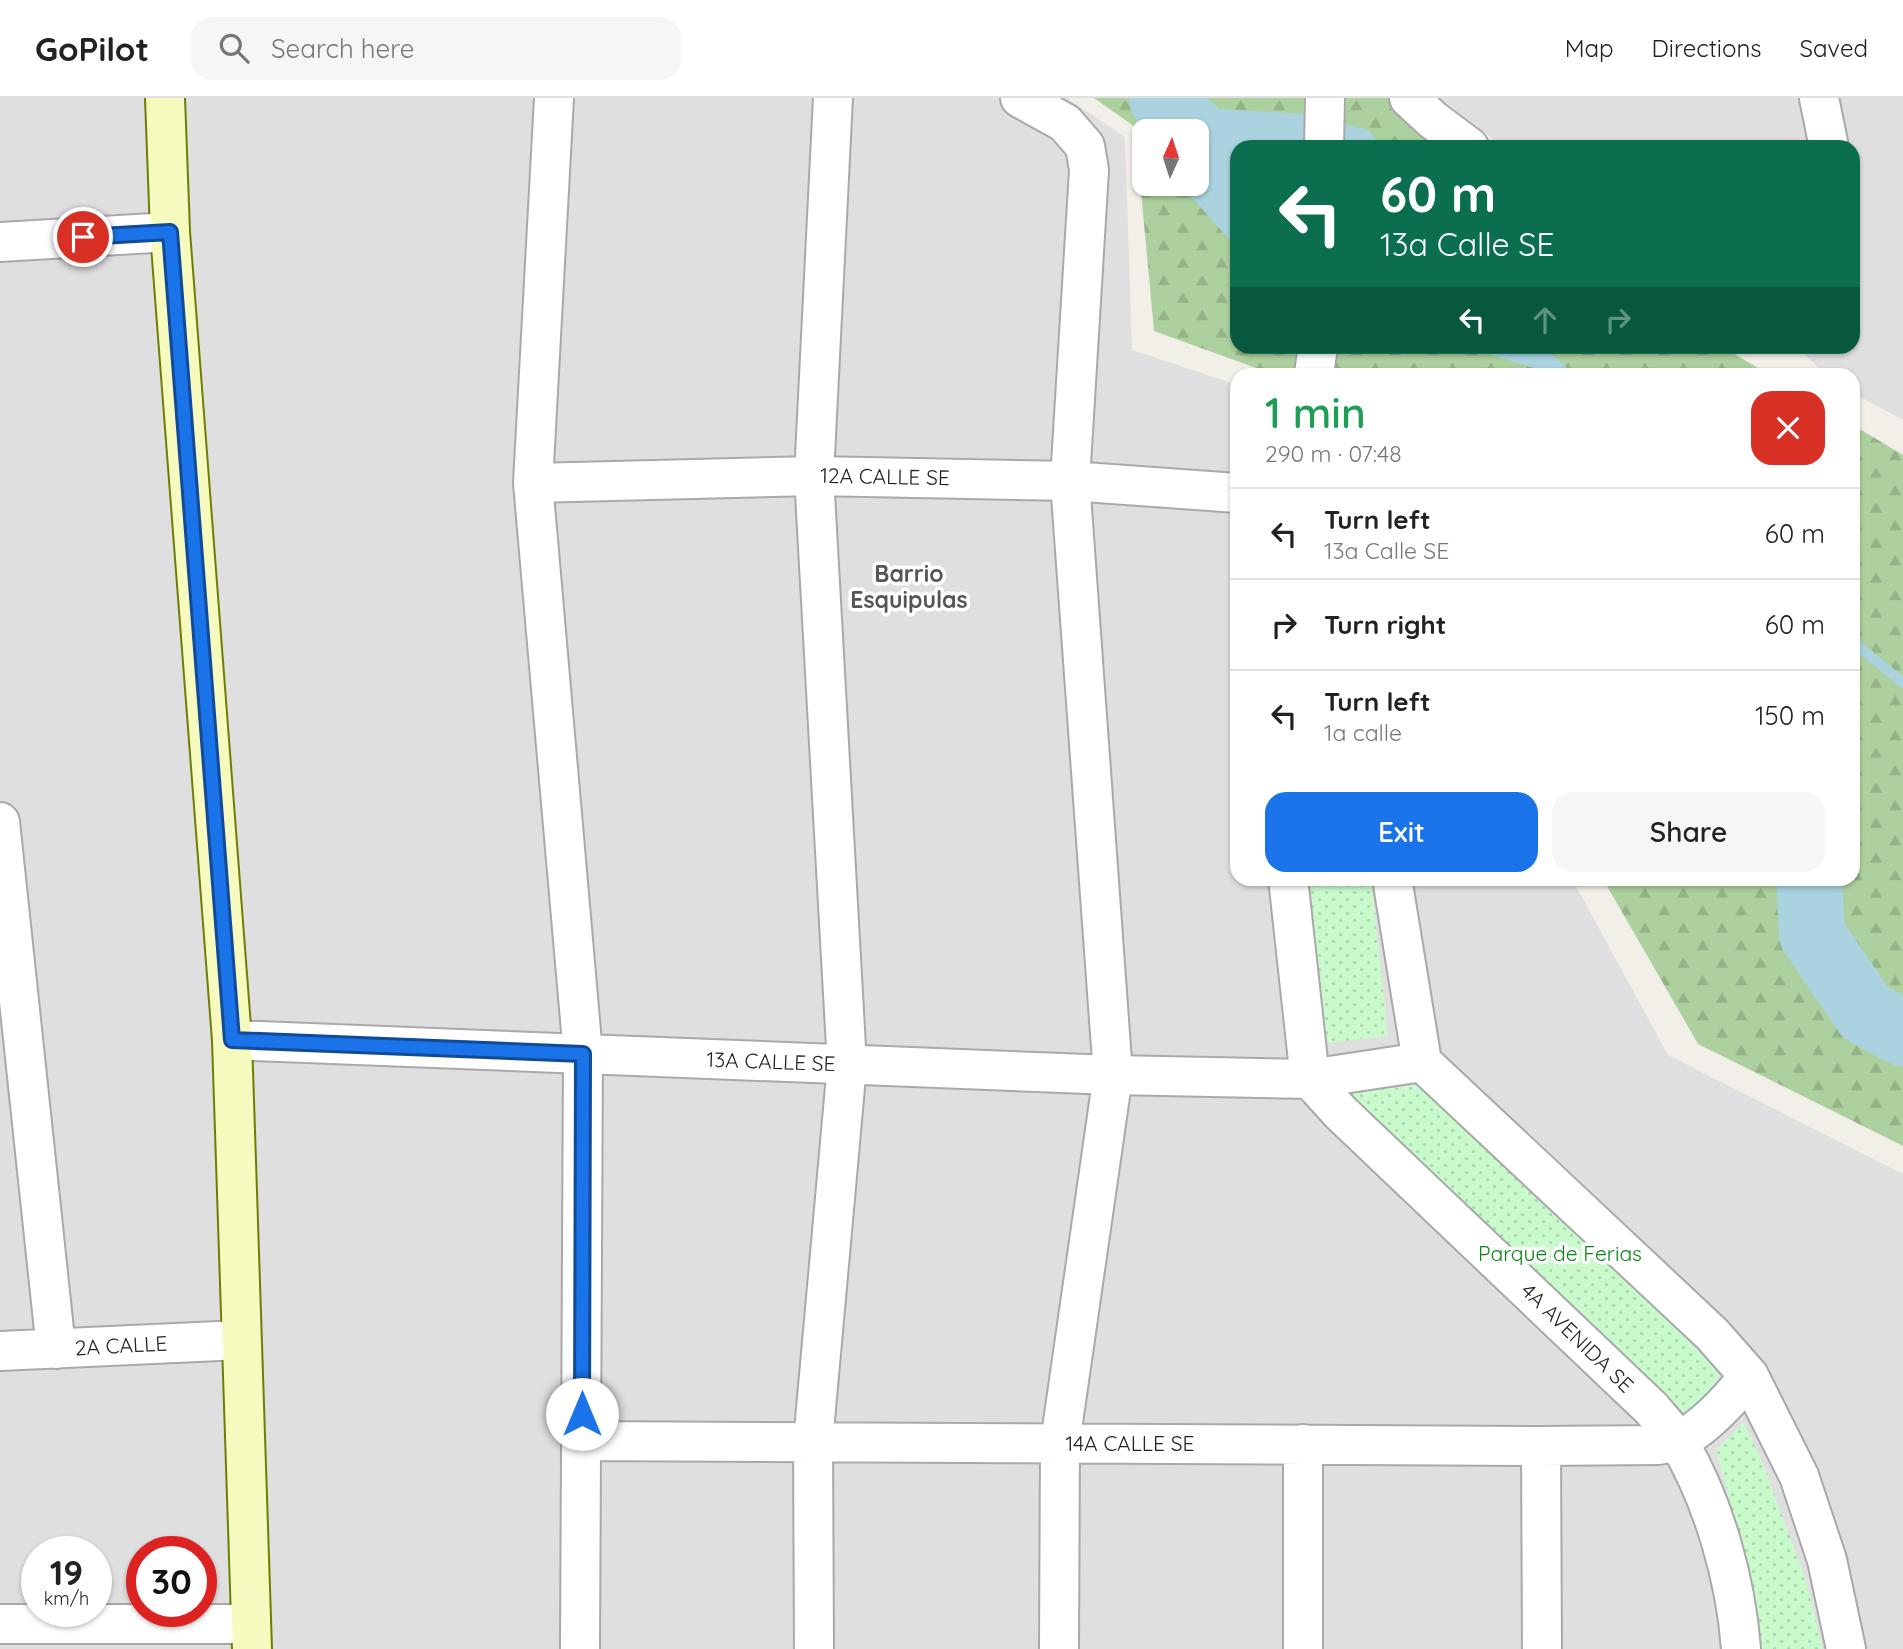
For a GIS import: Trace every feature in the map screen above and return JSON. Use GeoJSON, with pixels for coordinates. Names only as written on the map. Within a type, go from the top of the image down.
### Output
{"type":"FeatureCollection","features":[{"type":"Feature","properties":{"kind":"main road"},"geometry":{"type":"LineString","coordinates":[[165,98],[170,232],[232,1040],[252,1637]]}},
{"type":"Feature","properties":{"kind":"street"},"geometry":{"type":"LineString","coordinates":[[554,98],[533,482],[583,1054],[579,1649]]}},
{"type":"Feature","properties":{"kind":"street"},"geometry":{"type":"LineString","coordinates":[[814,1649],[814,1442],[847,1065],[814,476],[833,98]]}},
{"type":"Feature","properties":{"kind":"street"},"geometry":{"type":"LineString","coordinates":[[1020,98],[1065,123],[1085,146],[1089,170],[1070,481],[1113,1075],[1060,1443],[1059,1649]]}},
{"type":"Feature","properties":{"kind":"street"},"geometry":{"type":"LineString","coordinates":[[1409,98],[1460,140]]}},
{"type":"Feature","properties":{"kind":"street"},"geometry":{"type":"LineString","coordinates":[[1819,98],[1828,140]]}},
{"type":"Feature","properties":{"kind":"street"},"geometry":{"type":"LineString","coordinates":[[1324,140],[1325,99]]}},
{"type":"Feature","properties":{"kind":"street"},"geometry":{"type":"LineString","coordinates":[[0,242],[170,232]]}},
{"type":"Feature","properties":{"kind":"street","name":"12A CALLE SE"},"geometry":{"type":"LineString","coordinates":[[533,482],[814,476],[1070,481],[1230,492]]}},
{"type":"Feature","properties":{"kind":"street"},"geometry":{"type":"LineString","coordinates":[[0,822],[56,1349]]}},
{"type":"Feature","properties":{"kind":"street"},"geometry":{"type":"LineString","coordinates":[[1289,886],[1310,1079]]}},
{"type":"Feature","properties":{"kind":"street"},"geometry":{"type":"LineString","coordinates":[[1393,886],[1422,1062],[1712,1334],[1749,1376],[1799,1476],[1827,1560],[1846,1649]]}},
{"type":"Feature","properties":{"kind":"street","name":"13A CALLE SE"},"geometry":{"type":"LineString","coordinates":[[232,1040],[1113,1075],[1310,1079],[1422,1062]]}},
{"type":"Feature","properties":{"kind":"street","name":"4A AVENIDA SE"},"geometry":{"type":"LineString","coordinates":[[1310,1079],[1341,1113],[1652,1409],[1678,1441],[1697,1479],[1722,1544],[1738,1616],[1741,1649]]}},
{"type":"Feature","properties":{"kind":"street","name":"2A CALLE"},"geometry":{"type":"LineString","coordinates":[[0,1351],[241,1340]]}},
{"type":"Feature","properties":{"kind":"street"},"geometry":{"type":"LineString","coordinates":[[1678,1441],[1701,1426],[1749,1376]]}},
{"type":"Feature","properties":{"kind":"street","name":"14A CALLE SE"},"geometry":{"type":"LineString","coordinates":[[582,1441],[1541,1446],[1658,1445],[1678,1441]]}},
{"type":"Feature","properties":{"kind":"street"},"geometry":{"type":"LineString","coordinates":[[1303,1444],[1303,1649]]}},
{"type":"Feature","properties":{"kind":"street"},"geometry":{"type":"LineString","coordinates":[[1541,1446],[1542,1649]]}},
{"type":"Feature","properties":{"kind":"street"},"geometry":{"type":"LineString","coordinates":[[0,1624],[252,1637]]}},
{"type":"Feature","properties":{"kind":"shaded area"},"geometry":{"type":"Polygon","coordinates":[[[0,98],[1067,98],[1125,137],[1132,350],[1230,383],[1230,886],[1576,886],[1668,1055],[1903,1174],[1903,1649],[0,1649],[0,98]]]}},
{"type":"Feature","properties":{"kind":"shaded area"},"geometry":{"type":"Polygon","coordinates":[[[1440,98],[1903,98],[1903,420],[1860,397],[1860,368],[1819,368],[1804,354],[1860,354],[1860,140],[1494,140],[1440,98]]]}},
{"type":"Feature","properties":{"kind":"green space"},"geometry":{"type":"Polygon","coordinates":[[[1094,98],[1387,98],[1443,140],[1230,140],[1230,354],[1734,354],[1758,368],[1256,368],[1154,331],[1141,196],[1209,196],[1209,119],[1132,119],[1132,125],[1094,98]]]}},
{"type":"Feature","properties":{"kind":"green space"},"geometry":{"type":"Polygon","coordinates":[[[1860,429],[1903,455],[1903,1146],[1698,1044],[1607,886],[1860,886],[1860,429]]]}},
{"type":"Feature","properties":{"kind":"green space"},"geometry":{"type":"Polygon","coordinates":[[[1309,886],[1372,886],[1388,1036],[1327,1043],[1309,886]]]}},
{"type":"Feature","properties":{"kind":"green space","name":"Parque de Ferias"},"geometry":{"type":"Polygon","coordinates":[[[1418,1085],[1603,1253],[1721,1374],[1690,1418],[1346,1093],[1418,1085]]]}},
{"type":"Feature","properties":{"kind":"green space"},"geometry":{"type":"Polygon","coordinates":[[[1743,1422],[1760,1456],[1804,1575],[1823,1649],[1761,1649],[1743,1549],[1716,1451],[1743,1422]]]}},
{"type":"Feature","properties":{"kind":"water"},"geometry":{"type":"Polygon","coordinates":[[[1166,106],[1306,114],[1368,130],[1377,140],[1230,140],[1230,240],[1191,196],[1209,196],[1209,119],[1169,119],[1166,106]]]}},
{"type":"Feature","properties":{"kind":"water"},"geometry":{"type":"Polygon","coordinates":[[[1489,354],[1552,354],[1567,368],[1534,368],[1489,354]]]}},
{"type":"Feature","properties":{"kind":"waterway"},"geometry":{"type":"LineString","coordinates":[[1162,98],[1166,106],[1181,119]]}},
{"type":"Feature","properties":{"kind":"waterway"},"geometry":{"type":"LineString","coordinates":[[1860,648],[1903,683]]}},
{"type":"Feature","properties":{"kind":"waterway"},"geometry":{"type":"LineString","coordinates":[[1809,886],[1812,934],[1865,1012],[1903,1033]]}},
{"type":"Feature","properties":{"kind":"district","name":"Barrio Esquipulas"},"geometry":{"type":"Point","coordinates":[909,587]}},
{"type":"Feature","properties":{"kind":"route"},"geometry":{"type":"LineString","coordinates":[[83,237],[170,232],[232,1040],[583,1054],[582,1414]]}}]}
